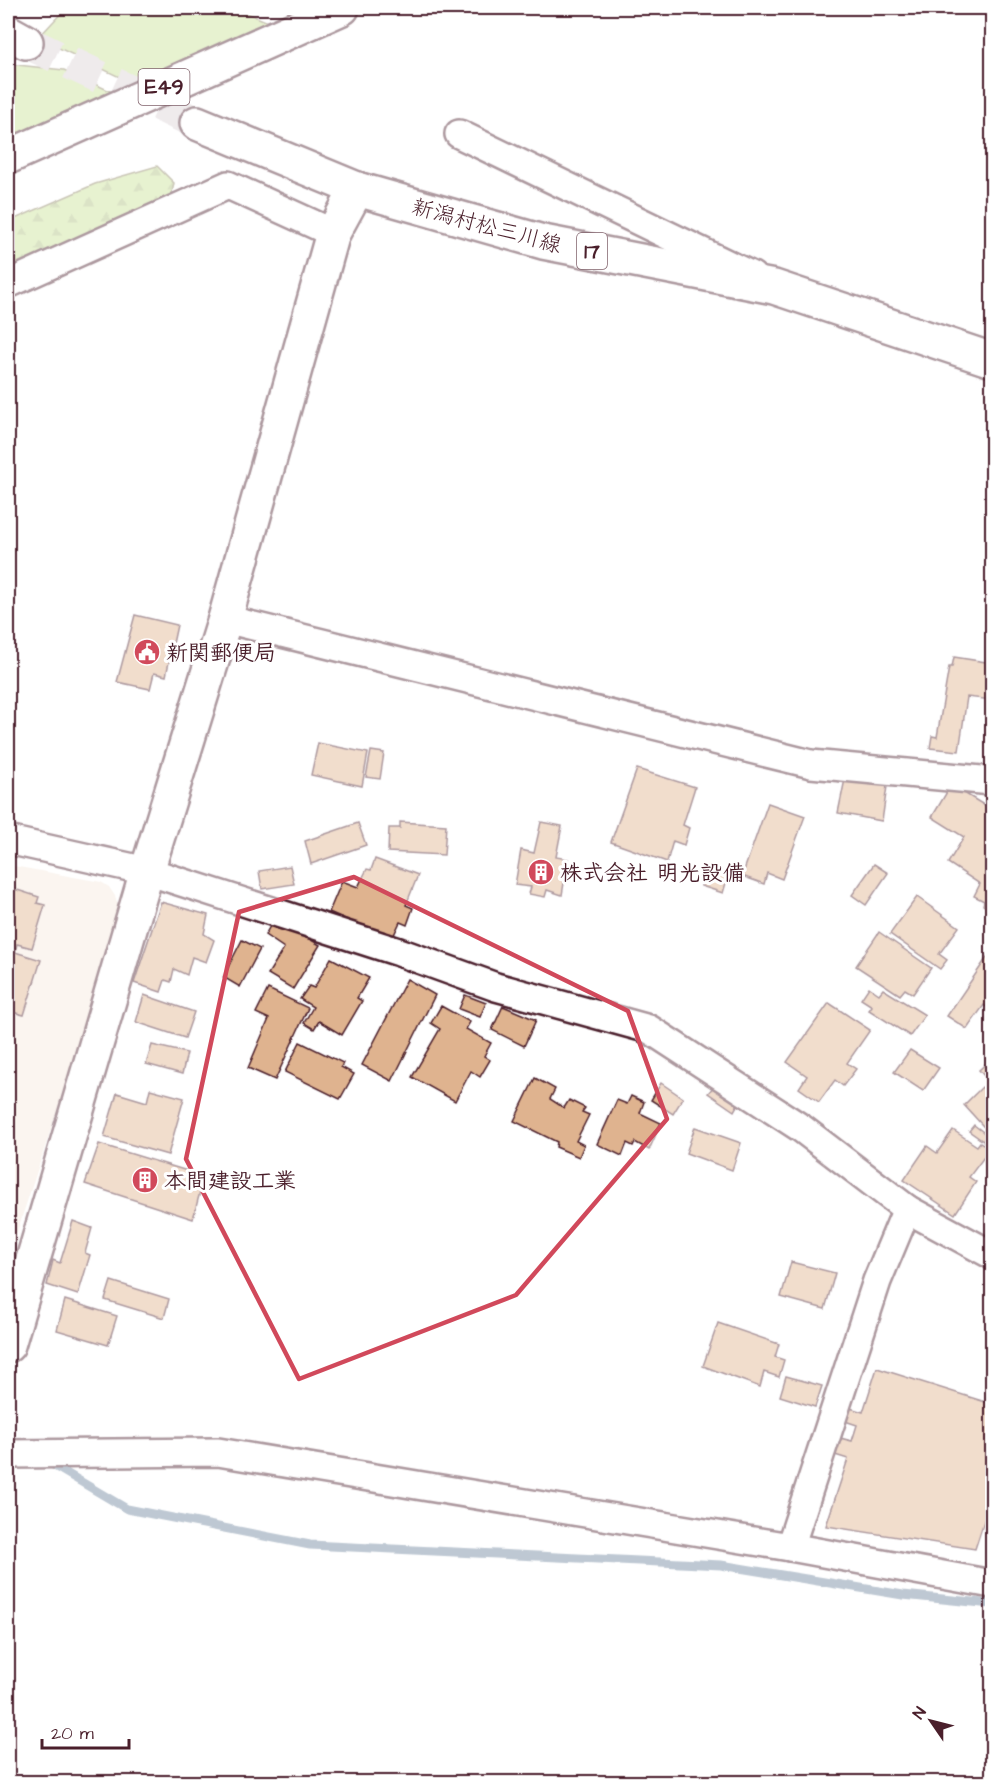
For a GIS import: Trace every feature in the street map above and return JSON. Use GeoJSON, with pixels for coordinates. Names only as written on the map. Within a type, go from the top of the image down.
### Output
{"type":"FeatureCollection","features":[{"type":"Feature","properties":{"kind":"main road","name":"E49"},"geometry":{"type":"LineString","coordinates":[[8,157],[331,12]]}},
{"type":"Feature","properties":{"kind":"main road","name":"新潟村松三川線"},"geometry":{"type":"LineString","coordinates":[[197,123],[357,189],[543,242],[774,286],[993,360]]}},
{"type":"Feature","properties":{"kind":"main road"},"geometry":{"type":"LineString","coordinates":[[8,1345],[147,871],[225,619],[333,233],[357,189]]}},
{"type":"Feature","properties":{"kind":"street"},"geometry":{"type":"LineString","coordinates":[[459,134],[774,286]]}},
{"type":"Feature","properties":{"kind":"street"},"geometry":{"type":"LineString","coordinates":[[8,284],[228,185],[333,233]]}},
{"type":"Feature","properties":{"kind":"street"},"geometry":{"type":"LineString","coordinates":[[225,619],[811,764],[993,781]]}},
{"type":"Feature","properties":{"kind":"street"},"geometry":{"type":"LineString","coordinates":[[8,840],[147,871],[399,952],[496,987],[649,1029],[801,1128],[907,1209],[993,1255]]}},
{"type":"Feature","properties":{"kind":"street"},"geometry":{"type":"LineString","coordinates":[[790,1547],[877,1281],[907,1209]]}},
{"type":"Feature","properties":{"kind":"street"},"geometry":{"type":"LineString","coordinates":[[8,1454],[218,1452],[790,1547],[993,1584]]}},
{"type":"Feature","properties":{"kind":"highlighted area"},"geometry":{"type":"Polygon","coordinates":[[[354,877],[628,1011],[667,1119],[516,1295],[299,1379],[186,1159],[239,912],[354,877]]]}},
{"type":"Feature","properties":{"kind":"shaded area"},"geometry":{"type":"Polygon","coordinates":[[[8,865],[101,882],[109,887],[119,908],[74,1059],[8,1259],[8,865]]]}},
{"type":"Feature","properties":{"kind":"green space"},"geometry":{"type":"Polygon","coordinates":[[[66,8],[235,8],[280,27],[134,84],[38,38],[66,8]]]}},
{"type":"Feature","properties":{"kind":"green space"},"geometry":{"type":"Polygon","coordinates":[[[8,64],[64,70],[121,96],[8,142],[8,64]]]}},
{"type":"Feature","properties":{"kind":"green space"},"geometry":{"type":"Polygon","coordinates":[[[157,166],[174,183],[170,203],[8,275],[8,222],[95,184],[157,166]]]}},
{"type":"Feature","properties":{"kind":"building"},"geometry":{"type":"Polygon","coordinates":[[[135,615],[177,625],[166,676],[154,673],[150,689],[117,682],[135,615]]]}},
{"type":"Feature","properties":{"kind":"building"},"geometry":{"type":"Polygon","coordinates":[[[954,657],[992,663],[992,700],[967,697],[959,751],[930,748],[932,736],[937,737],[949,667],[952,667],[954,657]]]}},
{"type":"Feature","properties":{"kind":"building"},"geometry":{"type":"Polygon","coordinates":[[[318,743],[368,753],[362,786],[311,775],[318,743]]]}},
{"type":"Feature","properties":{"kind":"building"},"geometry":{"type":"Polygon","coordinates":[[[371,751],[384,753],[380,779],[366,777],[371,751]]]}},
{"type":"Feature","properties":{"kind":"building"},"geometry":{"type":"Polygon","coordinates":[[[637,769],[695,787],[683,825],[689,828],[684,845],[673,841],[667,862],[611,842],[637,769]]]}},
{"type":"Feature","properties":{"kind":"building"},"geometry":{"type":"Polygon","coordinates":[[[845,779],[887,786],[882,821],[838,813],[845,779]]]}},
{"type":"Feature","properties":{"kind":"building"},"geometry":{"type":"Polygon","coordinates":[[[951,785],[992,810],[992,911],[983,905],[984,901],[974,896],[980,884],[948,863],[964,837],[932,817],[951,785]]]}},
{"type":"Feature","properties":{"kind":"building"},"geometry":{"type":"Polygon","coordinates":[[[768,803],[805,816],[782,879],[767,873],[764,884],[742,876],[768,803]]]}},
{"type":"Feature","properties":{"kind":"building"},"geometry":{"type":"Polygon","coordinates":[[[400,822],[446,825],[444,855],[388,852],[389,828],[400,828],[400,822]]]}},
{"type":"Feature","properties":{"kind":"building","name":"株式会社 明光設備"},"geometry":{"type":"Polygon","coordinates":[[[541,822],[562,826],[556,857],[568,859],[562,895],[547,890],[545,897],[529,894],[531,887],[515,885],[521,850],[534,853],[541,822]]]}},
{"type":"Feature","properties":{"kind":"building"},"geometry":{"type":"Polygon","coordinates":[[[358,823],[366,845],[311,864],[305,841],[358,823]]]}},
{"type":"Feature","properties":{"kind":"building"},"geometry":{"type":"Polygon","coordinates":[[[375,859],[418,875],[406,905],[413,908],[407,925],[400,922],[392,939],[329,912],[342,881],[358,887],[367,869],[371,870],[375,859]]]}},
{"type":"Feature","properties":{"kind":"building"},"geometry":{"type":"Polygon","coordinates":[[[874,864],[888,873],[866,905],[852,895],[874,864]]]}},
{"type":"Feature","properties":{"kind":"building"},"geometry":{"type":"Polygon","coordinates":[[[290,866],[294,884],[262,889],[259,871],[290,866]]]}},
{"type":"Feature","properties":{"kind":"building"},"geometry":{"type":"Polygon","coordinates":[[[708,866],[729,873],[723,893],[701,886],[708,866]]]}},
{"type":"Feature","properties":{"kind":"building"},"geometry":{"type":"Polygon","coordinates":[[[8,887],[39,897],[37,903],[45,905],[32,948],[17,944],[15,952],[41,960],[24,1015],[8,1011],[8,887]]]}},
{"type":"Feature","properties":{"kind":"building"},"geometry":{"type":"Polygon","coordinates":[[[917,897],[959,927],[939,954],[947,960],[940,969],[890,934],[917,897]]]}},
{"type":"Feature","properties":{"kind":"building"},"geometry":{"type":"Polygon","coordinates":[[[161,902],[208,915],[204,934],[214,940],[206,962],[192,957],[187,975],[174,969],[171,982],[165,980],[161,992],[134,983],[161,902]]]}},
{"type":"Feature","properties":{"kind":"building"},"geometry":{"type":"Polygon","coordinates":[[[274,919],[320,945],[293,989],[268,974],[284,948],[265,935],[274,919]]]}},
{"type":"Feature","properties":{"kind":"building"},"geometry":{"type":"Polygon","coordinates":[[[879,932],[931,968],[913,994],[905,989],[900,995],[856,966],[879,932]]]}},
{"type":"Feature","properties":{"kind":"building"},"geometry":{"type":"Polygon","coordinates":[[[242,940],[260,949],[240,987],[223,977],[242,940]]]}},
{"type":"Feature","properties":{"kind":"building"},"geometry":{"type":"Polygon","coordinates":[[[992,950],[992,1012],[984,1005],[967,1029],[947,1016],[992,950]]]}},
{"type":"Feature","properties":{"kind":"building"},"geometry":{"type":"Polygon","coordinates":[[[331,958],[369,978],[357,998],[362,1001],[342,1035],[319,1021],[314,1029],[304,1023],[313,1007],[300,999],[309,986],[314,988],[331,958]]]}},
{"type":"Feature","properties":{"kind":"building"},"geometry":{"type":"Polygon","coordinates":[[[407,979],[435,995],[392,1081],[362,1065],[407,979]]]}},
{"type":"Feature","properties":{"kind":"building"},"geometry":{"type":"Polygon","coordinates":[[[869,987],[879,994],[883,989],[925,1015],[910,1036],[869,1010],[872,1006],[861,999],[869,987]]]}},
{"type":"Feature","properties":{"kind":"building"},"geometry":{"type":"Polygon","coordinates":[[[268,989],[308,1008],[275,1080],[248,1068],[269,1019],[256,1013],[268,989]]]}},
{"type":"Feature","properties":{"kind":"building"},"geometry":{"type":"Polygon","coordinates":[[[144,995],[194,1012],[185,1038],[136,1022],[144,995]]]}},
{"type":"Feature","properties":{"kind":"building"},"geometry":{"type":"Polygon","coordinates":[[[465,995],[486,1003],[480,1017],[459,1009],[465,995]]]}},
{"type":"Feature","properties":{"kind":"building"},"geometry":{"type":"Polygon","coordinates":[[[829,1003],[870,1030],[847,1063],[856,1069],[843,1086],[835,1080],[819,1102],[799,1088],[807,1076],[787,1062],[829,1003]]]}},
{"type":"Feature","properties":{"kind":"building"},"geometry":{"type":"Polygon","coordinates":[[[441,1006],[470,1022],[466,1029],[491,1043],[484,1056],[490,1060],[480,1077],[471,1071],[455,1101],[412,1077],[440,1029],[431,1023],[441,1006]]]}},
{"type":"Feature","properties":{"kind":"building"},"geometry":{"type":"Polygon","coordinates":[[[503,1006],[536,1020],[524,1046],[492,1030],[503,1006]]]}},
{"type":"Feature","properties":{"kind":"building"},"geometry":{"type":"Polygon","coordinates":[[[300,1042],[343,1063],[341,1067],[354,1074],[340,1099],[285,1072],[300,1042]]]}},
{"type":"Feature","properties":{"kind":"building"},"geometry":{"type":"Polygon","coordinates":[[[152,1045],[187,1053],[182,1074],[146,1064],[152,1045]]]}},
{"type":"Feature","properties":{"kind":"building"},"geometry":{"type":"Polygon","coordinates":[[[910,1050],[939,1068],[923,1091],[894,1072],[910,1050]]]}},
{"type":"Feature","properties":{"kind":"building"},"geometry":{"type":"Polygon","coordinates":[[[992,1060],[992,1085],[979,1070],[992,1060]]]}},
{"type":"Feature","properties":{"kind":"building"},"geometry":{"type":"Polygon","coordinates":[[[535,1078],[555,1089],[550,1099],[564,1108],[569,1100],[585,1108],[582,1112],[589,1115],[576,1141],[584,1145],[579,1157],[556,1147],[557,1142],[514,1121],[535,1078]]]}},
{"type":"Feature","properties":{"kind":"building"},"geometry":{"type":"Polygon","coordinates":[[[661,1083],[683,1098],[673,1114],[651,1100],[661,1083]]]}},
{"type":"Feature","properties":{"kind":"building"},"geometry":{"type":"Polygon","coordinates":[[[717,1083],[741,1099],[734,1111],[708,1093],[717,1083]]]}},
{"type":"Feature","properties":{"kind":"building"},"geometry":{"type":"Polygon","coordinates":[[[982,1087],[992,1098],[992,1136],[964,1105],[982,1087]]]}},
{"type":"Feature","properties":{"kind":"building"},"geometry":{"type":"Polygon","coordinates":[[[150,1089],[184,1098],[168,1155],[104,1137],[117,1093],[147,1102],[150,1089]]]}},
{"type":"Feature","properties":{"kind":"building"},"geometry":{"type":"Polygon","coordinates":[[[631,1096],[644,1102],[640,1113],[661,1123],[649,1150],[635,1142],[633,1146],[627,1143],[622,1156],[597,1144],[617,1100],[627,1104],[631,1096]]]}},
{"type":"Feature","properties":{"kind":"building"},"geometry":{"type":"Polygon","coordinates":[[[974,1125],[987,1135],[983,1141],[969,1131],[974,1125]]]}},
{"type":"Feature","properties":{"kind":"building"},"geometry":{"type":"Polygon","coordinates":[[[695,1127],[741,1143],[732,1170],[686,1153],[695,1127]]]}},
{"type":"Feature","properties":{"kind":"building"},"geometry":{"type":"Polygon","coordinates":[[[953,1130],[977,1146],[980,1142],[990,1149],[969,1177],[976,1182],[955,1214],[904,1180],[927,1146],[937,1153],[953,1130]]]}},
{"type":"Feature","properties":{"kind":"building","name":"本間建設工業"},"geometry":{"type":"Polygon","coordinates":[[[99,1144],[204,1176],[193,1219],[85,1184],[99,1144]]]}},
{"type":"Feature","properties":{"kind":"building"},"geometry":{"type":"Polygon","coordinates":[[[73,1221],[92,1228],[85,1253],[90,1255],[78,1295],[47,1285],[53,1260],[60,1263],[73,1221]]]}},
{"type":"Feature","properties":{"kind":"building"},"geometry":{"type":"Polygon","coordinates":[[[791,1262],[835,1273],[825,1309],[781,1297],[791,1262]]]}},
{"type":"Feature","properties":{"kind":"building"},"geometry":{"type":"Polygon","coordinates":[[[111,1281],[169,1299],[164,1318],[105,1300],[111,1281]]]}},
{"type":"Feature","properties":{"kind":"building"},"geometry":{"type":"Polygon","coordinates":[[[65,1300],[117,1316],[108,1345],[57,1330],[65,1300]]]}},
{"type":"Feature","properties":{"kind":"building"},"geometry":{"type":"Polygon","coordinates":[[[718,1323],[779,1344],[775,1357],[784,1360],[779,1377],[764,1372],[760,1387],[703,1366],[718,1323]]]}},
{"type":"Feature","properties":{"kind":"building"},"geometry":{"type":"Polygon","coordinates":[[[877,1368],[992,1404],[992,1521],[985,1518],[975,1549],[826,1526],[848,1459],[835,1455],[840,1438],[852,1441],[857,1425],[845,1421],[850,1408],[863,1412],[877,1368]]]}},
{"type":"Feature","properties":{"kind":"building"},"geometry":{"type":"Polygon","coordinates":[[[786,1376],[822,1386],[815,1407],[780,1396],[786,1376]]]}},
{"type":"Feature","properties":{"kind":"waterway"},"geometry":{"type":"LineString","coordinates":[[8,1438],[21,1446]]}},
{"type":"Feature","properties":{"kind":"waterway"},"geometry":{"type":"LineString","coordinates":[[46,1461],[127,1509],[310,1545],[721,1565],[903,1595],[992,1604]]}},
{"type":"Feature","properties":{"kind":"tunnel"},"geometry":{"type":"LineString","coordinates":[[26,42],[197,123]]}},
{"type":"Feature","properties":{"kind":"place","name":"新関郵便局"},"geometry":{"type":"Point","coordinates":[147,652]}},
{"type":"Feature","properties":{"kind":"place","name":"株式会社 明光設備"},"geometry":{"type":"Point","coordinates":[541,872]}},
{"type":"Feature","properties":{"kind":"place","name":"本間建設工業"},"geometry":{"type":"Point","coordinates":[145,1180]}}]}
